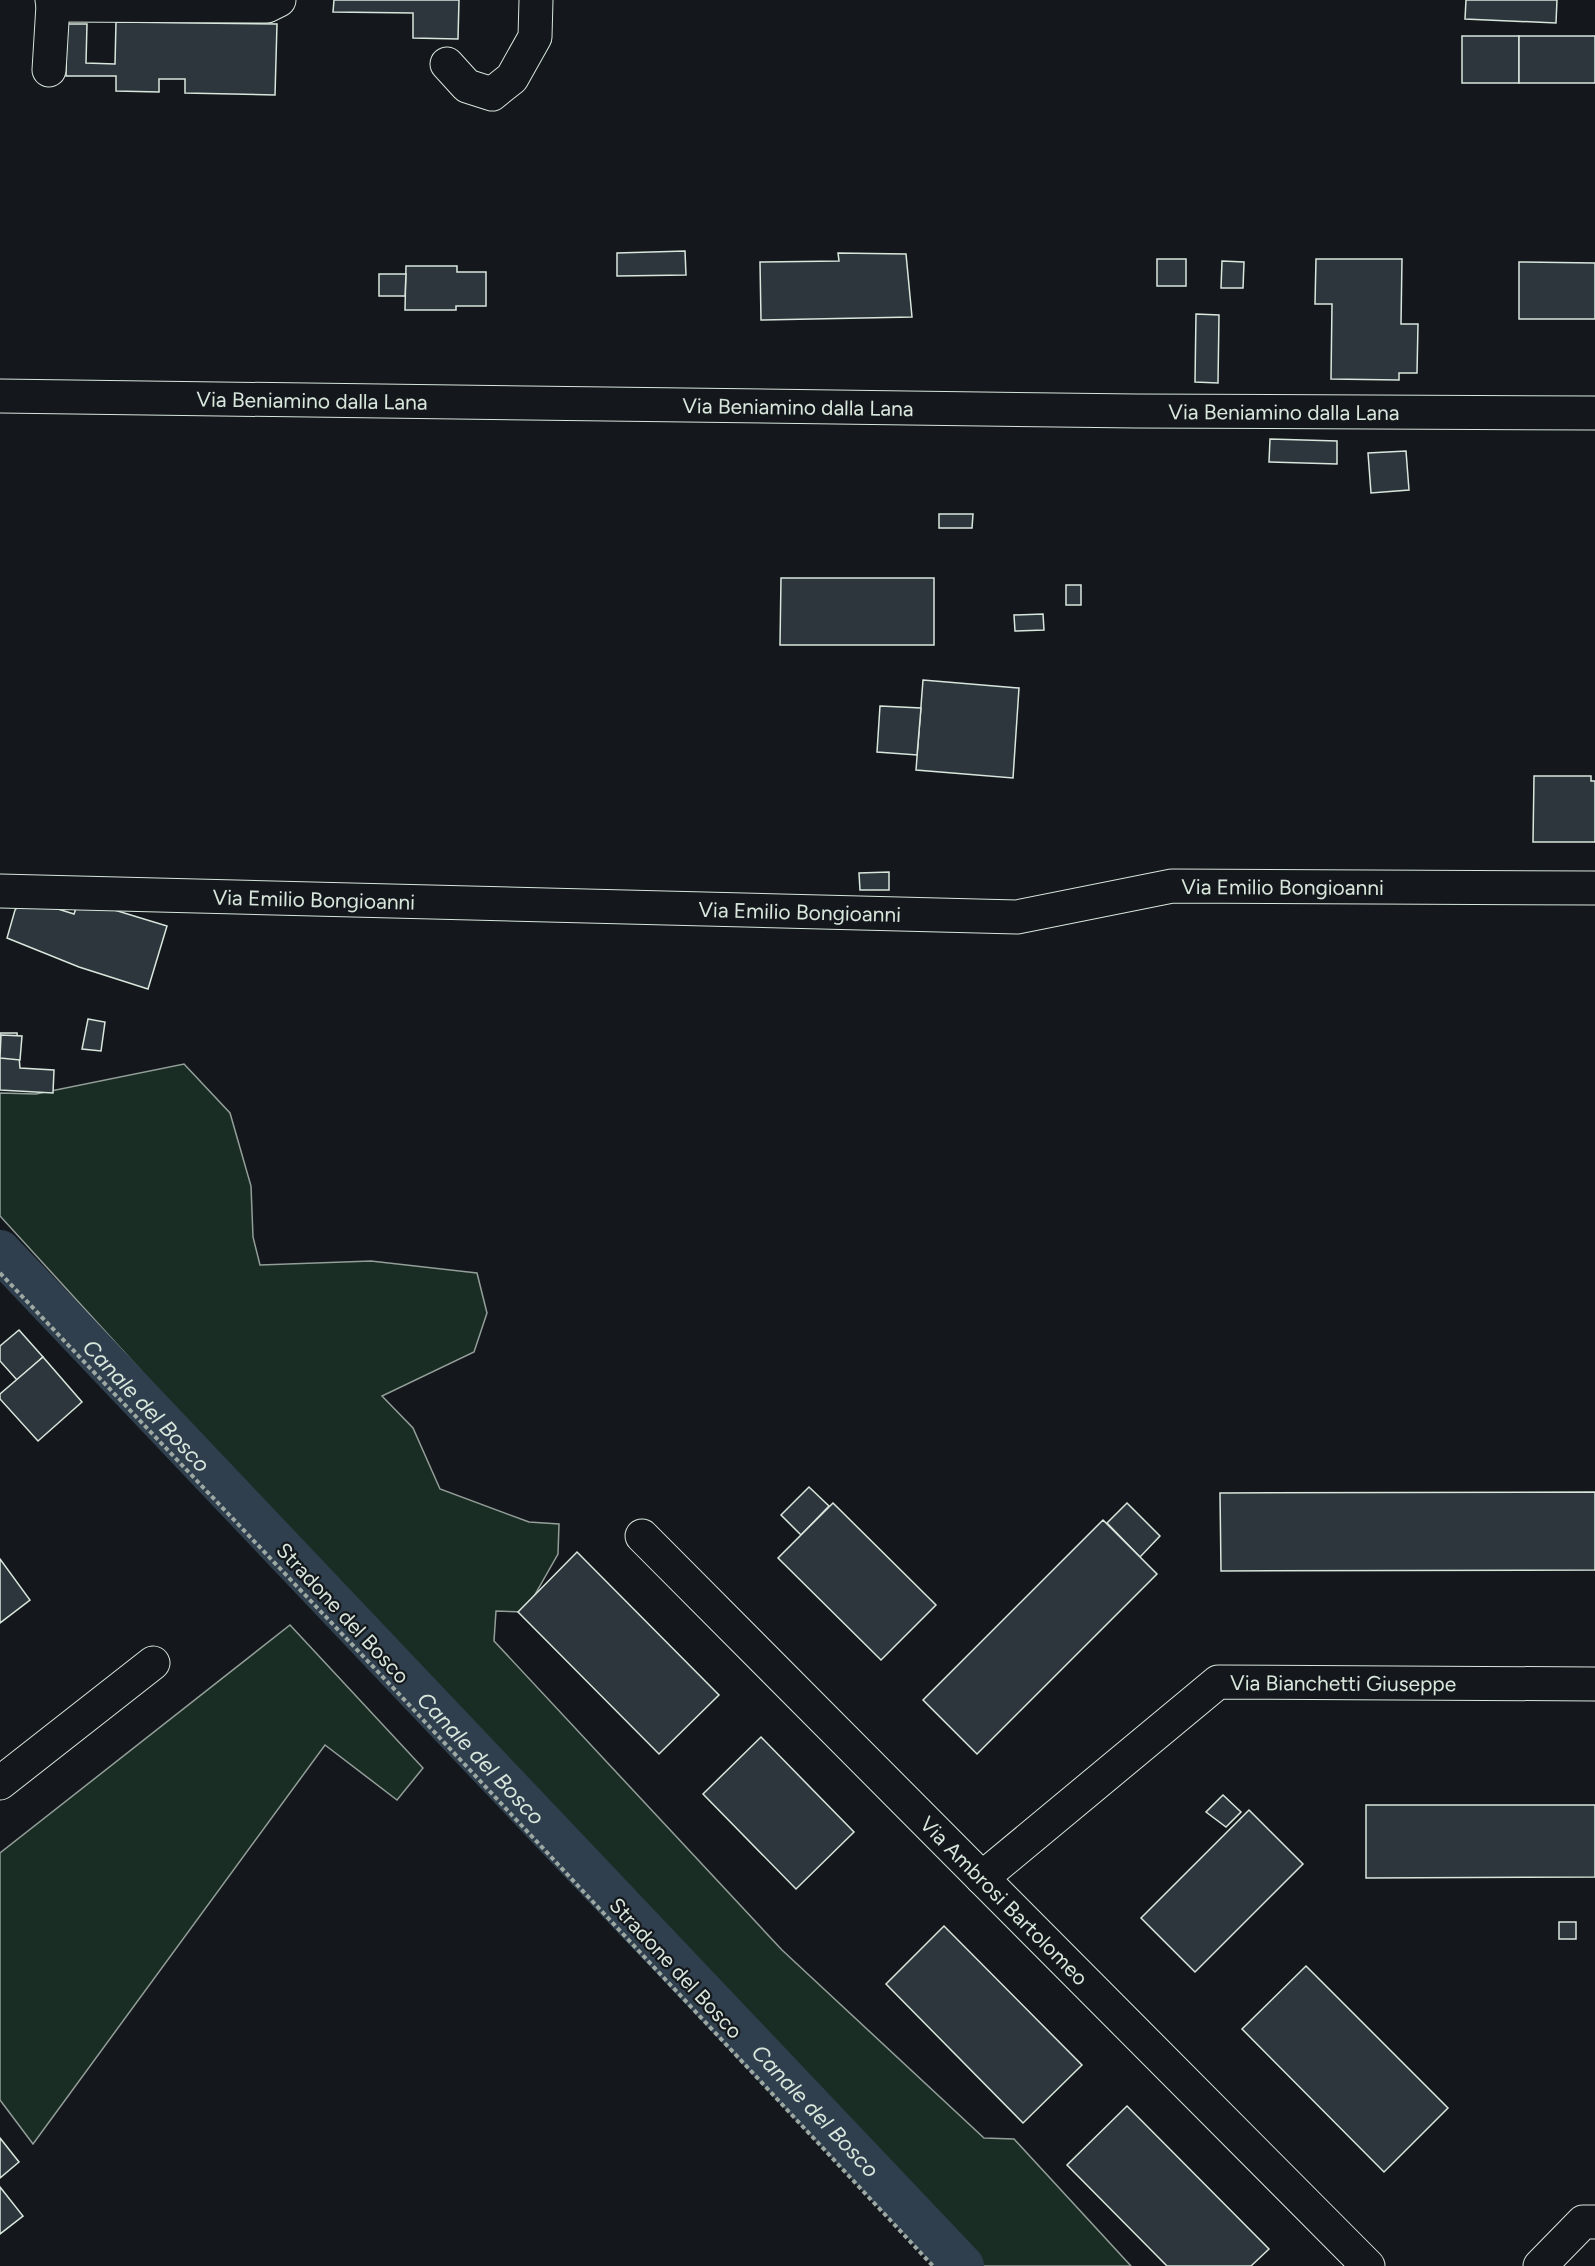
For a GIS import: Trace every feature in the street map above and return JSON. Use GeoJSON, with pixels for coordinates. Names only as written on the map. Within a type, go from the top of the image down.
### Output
{"type":"FeatureCollection","features":[{"type":"Feature","properties":{"kind":"street"},"geometry":{"type":"LineString","coordinates":[[48,70],[53,3],[267,6],[279,0]]}},
{"type":"Feature","properties":{"kind":"street"},"geometry":{"type":"LineString","coordinates":[[447,64],[467,86],[492,94],[512,78],[535,37],[536,0]]}},
{"type":"Feature","properties":{"kind":"street","name":"Via Beniamino dalla Lana"},"geometry":{"type":"LineString","coordinates":[[0,396],[1136,411],[1595,413]]}},
{"type":"Feature","properties":{"kind":"street","name":"Via Emilio Bongioanni"},"geometry":{"type":"LineString","coordinates":[[0,891],[1017,917],[1172,886],[1595,888]]}},
{"type":"Feature","properties":{"kind":"street","name":"Via Ambrosi Bartolomeo"},"geometry":{"type":"LineString","coordinates":[[642,1536],[1368,2266]]}},
{"type":"Feature","properties":{"kind":"street"},"geometry":{"type":"LineString","coordinates":[[0,1783],[153,1663]]}},
{"type":"Feature","properties":{"kind":"street","name":"Via Bianchetti Giuseppe"},"geometry":{"type":"LineString","coordinates":[[982,1878],[1218,1682],[1595,1684]]}},
{"type":"Feature","properties":{"kind":"street"},"geometry":{"type":"LineString","coordinates":[[1540,2266],[1583,2222],[1595,2222]]}},
{"type":"Feature","properties":{"kind":"path","name":"Stradone del Bosco"},"geometry":{"type":"LineString","coordinates":[[0,1273],[398,1693],[933,2266]]}},
{"type":"Feature","properties":{"kind":"green space"},"geometry":{"type":"Polygon","coordinates":[[[184,1064],[230,1113],[251,1186],[253,1237],[260,1265],[371,1261],[477,1273],[487,1313],[474,1352],[382,1396],[413,1428],[440,1489],[529,1522],[559,1524],[558,1554],[525,1612],[496,1611],[494,1641],[782,1950],[984,2138],[1014,2139],[1131,2266],[976,2266],[823,2105],[675,1935],[499,1763],[0,1216],[0,1093],[36,1094],[184,1064]]]}},
{"type":"Feature","properties":{"kind":"green space"},"geometry":{"type":"Polygon","coordinates":[[[290,1625],[423,1768],[397,1800],[325,1745],[33,2144],[0,2100],[0,1853],[290,1625]]]}},
{"type":"Feature","properties":{"kind":"building"},"geometry":{"type":"Polygon","coordinates":[[[334,0],[459,0],[458,39],[413,38],[413,13],[333,12],[334,0]]]}},
{"type":"Feature","properties":{"kind":"building"},"geometry":{"type":"Polygon","coordinates":[[[1466,0],[1557,0],[1556,23],[1465,19],[1466,0]]]}},
{"type":"Feature","properties":{"kind":"building"},"geometry":{"type":"Polygon","coordinates":[[[116,22],[277,24],[275,95],[185,93],[185,79],[159,79],[159,92],[116,91],[116,76],[66,76],[67,24],[87,24],[86,63],[115,64],[116,22]]]}},
{"type":"Feature","properties":{"kind":"building"},"geometry":{"type":"Polygon","coordinates":[[[1462,36],[1519,36],[1519,83],[1462,83],[1462,36]]]}},
{"type":"Feature","properties":{"kind":"building"},"geometry":{"type":"Polygon","coordinates":[[[1519,36],[1595,36],[1595,83],[1519,83],[1519,36]]]}},
{"type":"Feature","properties":{"kind":"building"},"geometry":{"type":"Polygon","coordinates":[[[685,251],[686,275],[617,276],[617,253],[685,251]]]}},
{"type":"Feature","properties":{"kind":"building"},"geometry":{"type":"Polygon","coordinates":[[[838,253],[906,254],[912,317],[761,320],[760,262],[839,261],[838,253]]]}},
{"type":"Feature","properties":{"kind":"building"},"geometry":{"type":"Polygon","coordinates":[[[1157,259],[1186,259],[1186,286],[1157,286],[1157,259]]]}},
{"type":"Feature","properties":{"kind":"building"},"geometry":{"type":"Polygon","coordinates":[[[1316,259],[1402,259],[1401,324],[1418,324],[1417,373],[1399,373],[1399,380],[1331,379],[1332,304],[1315,304],[1316,259]]]}},
{"type":"Feature","properties":{"kind":"building"},"geometry":{"type":"Polygon","coordinates":[[[1222,261],[1244,262],[1243,288],[1221,288],[1222,261]]]}},
{"type":"Feature","properties":{"kind":"building"},"geometry":{"type":"Polygon","coordinates":[[[1519,262],[1595,263],[1595,319],[1519,319],[1519,262]]]}},
{"type":"Feature","properties":{"kind":"building"},"geometry":{"type":"Polygon","coordinates":[[[406,266],[457,266],[457,272],[486,272],[486,306],[456,306],[456,310],[405,310],[406,266]]]}},
{"type":"Feature","properties":{"kind":"building"},"geometry":{"type":"Polygon","coordinates":[[[379,274],[406,274],[405,296],[379,296],[379,274]]]}},
{"type":"Feature","properties":{"kind":"building"},"geometry":{"type":"Polygon","coordinates":[[[1196,314],[1219,315],[1218,383],[1195,382],[1196,314]]]}},
{"type":"Feature","properties":{"kind":"building"},"geometry":{"type":"Polygon","coordinates":[[[1270,439],[1337,441],[1337,464],[1269,462],[1270,439]]]}},
{"type":"Feature","properties":{"kind":"building"},"geometry":{"type":"Polygon","coordinates":[[[1406,451],[1409,490],[1371,493],[1368,453],[1406,451]]]}},
{"type":"Feature","properties":{"kind":"building"},"geometry":{"type":"Polygon","coordinates":[[[939,514],[973,514],[972,528],[939,528],[939,514]]]}},
{"type":"Feature","properties":{"kind":"building"},"geometry":{"type":"Polygon","coordinates":[[[781,578],[934,578],[934,645],[780,645],[781,578]]]}},
{"type":"Feature","properties":{"kind":"building"},"geometry":{"type":"Polygon","coordinates":[[[1066,585],[1081,585],[1081,605],[1066,605],[1066,585]]]}},
{"type":"Feature","properties":{"kind":"building"},"geometry":{"type":"Polygon","coordinates":[[[1043,614],[1044,630],[1015,631],[1014,615],[1043,614]]]}},
{"type":"Feature","properties":{"kind":"building"},"geometry":{"type":"Polygon","coordinates":[[[923,680],[1019,688],[1013,778],[916,770],[923,680]]]}},
{"type":"Feature","properties":{"kind":"building"},"geometry":{"type":"Polygon","coordinates":[[[880,706],[921,708],[917,755],[877,752],[880,706]]]}},
{"type":"Feature","properties":{"kind":"building"},"geometry":{"type":"Polygon","coordinates":[[[1534,776],[1591,776],[1591,781],[1595,781],[1595,842],[1533,842],[1534,776]]]}},
{"type":"Feature","properties":{"kind":"building"},"geometry":{"type":"Polygon","coordinates":[[[889,872],[889,890],[860,890],[859,873],[889,872]]]}},
{"type":"Feature","properties":{"kind":"building"},"geometry":{"type":"Polygon","coordinates":[[[22,902],[42,904],[74,914],[77,905],[98,905],[167,926],[148,989],[79,967],[7,938],[15,910],[22,902]]]}},
{"type":"Feature","properties":{"kind":"building"},"geometry":{"type":"Polygon","coordinates":[[[88,1019],[105,1022],[101,1051],[82,1049],[88,1019]]]}},
{"type":"Feature","properties":{"kind":"building"},"geometry":{"type":"Polygon","coordinates":[[[0,1033],[17,1033],[20,1068],[54,1070],[53,1093],[0,1090],[0,1033]]]}},
{"type":"Feature","properties":{"kind":"building"},"geometry":{"type":"Polygon","coordinates":[[[1,1035],[22,1036],[20,1060],[0,1058],[1,1035]]]}},
{"type":"Feature","properties":{"kind":"building"},"geometry":{"type":"Polygon","coordinates":[[[19,1330],[43,1357],[17,1380],[0,1361],[0,1346],[19,1330]]]}},
{"type":"Feature","properties":{"kind":"building"},"geometry":{"type":"Polygon","coordinates":[[[43,1357],[82,1402],[38,1441],[0,1399],[0,1394],[43,1357]]]}},
{"type":"Feature","properties":{"kind":"building"},"geometry":{"type":"Polygon","coordinates":[[[809,1487],[829,1506],[801,1535],[781,1515],[809,1487]]]}},
{"type":"Feature","properties":{"kind":"building"},"geometry":{"type":"Polygon","coordinates":[[[1595,1492],[1595,1570],[1221,1571],[1220,1493],[1595,1492]]]}},
{"type":"Feature","properties":{"kind":"building"},"geometry":{"type":"Polygon","coordinates":[[[833,1503],[936,1605],[881,1660],[778,1558],[833,1503]]]}},
{"type":"Feature","properties":{"kind":"building"},"geometry":{"type":"Polygon","coordinates":[[[1127,1503],[1160,1536],[1140,1557],[1107,1523],[1127,1503]]]}},
{"type":"Feature","properties":{"kind":"building"},"geometry":{"type":"Polygon","coordinates":[[[1103,1520],[1157,1574],[977,1754],[923,1700],[1103,1520]]]}},
{"type":"Feature","properties":{"kind":"building"},"geometry":{"type":"Polygon","coordinates":[[[577,1552],[719,1695],[659,1754],[518,1612],[577,1552]]]}},
{"type":"Feature","properties":{"kind":"building"},"geometry":{"type":"Polygon","coordinates":[[[0,1559],[30,1600],[0,1623],[0,1559]]]}},
{"type":"Feature","properties":{"kind":"building"},"geometry":{"type":"Polygon","coordinates":[[[761,1737],[854,1832],[796,1889],[703,1794],[761,1737]]]}},
{"type":"Feature","properties":{"kind":"building"},"geometry":{"type":"Polygon","coordinates":[[[1223,1795],[1241,1812],[1226,1827],[1206,1812],[1223,1795]]]}},
{"type":"Feature","properties":{"kind":"building"},"geometry":{"type":"Polygon","coordinates":[[[1366,1805],[1595,1805],[1595,1877],[1366,1878],[1366,1805]]]}},
{"type":"Feature","properties":{"kind":"building"},"geometry":{"type":"Polygon","coordinates":[[[1249,1810],[1303,1864],[1195,1972],[1141,1918],[1249,1810]]]}},
{"type":"Feature","properties":{"kind":"building"},"geometry":{"type":"Polygon","coordinates":[[[1559,1922],[1576,1922],[1576,1939],[1559,1939],[1559,1922]]]}},
{"type":"Feature","properties":{"kind":"building"},"geometry":{"type":"Polygon","coordinates":[[[944,1926],[1082,2065],[1023,2123],[886,1984],[944,1926]]]}},
{"type":"Feature","properties":{"kind":"building"},"geometry":{"type":"Polygon","coordinates":[[[1306,1966],[1448,2108],[1384,2172],[1242,2029],[1306,1966]]]}},
{"type":"Feature","properties":{"kind":"building"},"geometry":{"type":"Polygon","coordinates":[[[1127,2106],[1269,2249],[1251,2266],[1167,2266],[1067,2165],[1127,2106]]]}},
{"type":"Feature","properties":{"kind":"building"},"geometry":{"type":"Polygon","coordinates":[[[0,2138],[19,2162],[0,2178],[0,2138]]]}},
{"type":"Feature","properties":{"kind":"building"},"geometry":{"type":"Polygon","coordinates":[[[0,2187],[23,2216],[0,2234],[0,2187]]]}},
{"type":"Feature","properties":{"kind":"waterway","name":"Canale del Bosco"},"geometry":{"type":"LineString","coordinates":[[0,1251],[963,2266]]}}]}
